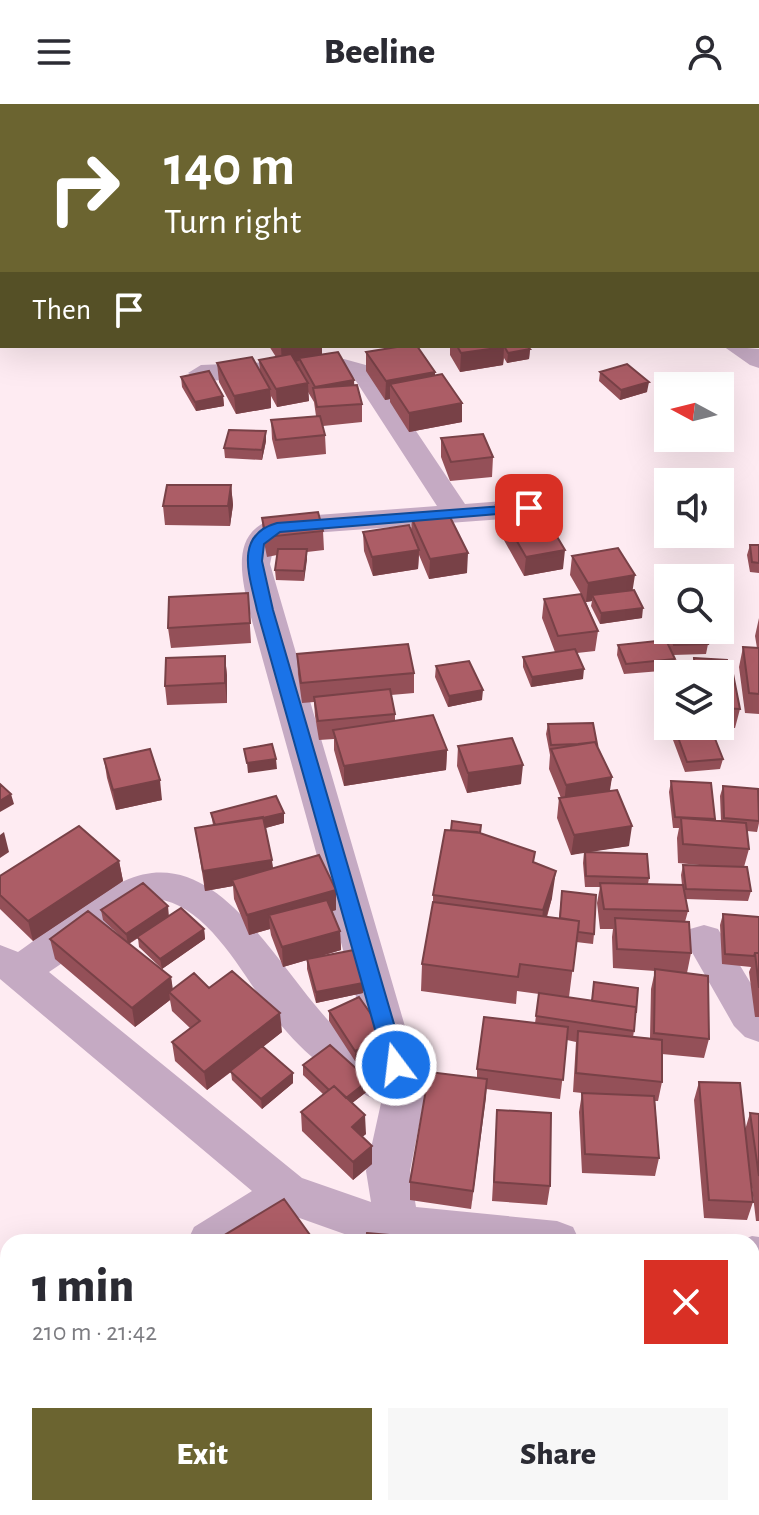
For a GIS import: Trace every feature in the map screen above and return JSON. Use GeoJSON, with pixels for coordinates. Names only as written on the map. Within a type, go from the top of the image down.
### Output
{"type":"FeatureCollection","features":[{"type":"Feature","properties":{"kind":"street"},"geometry":{"type":"LineString","coordinates":[[739,348],[759,360]]}},
{"type":"Feature","properties":{"kind":"street"},"geometry":{"type":"LineString","coordinates":[[201,373],[344,367],[364,373],[456,513]]}},
{"type":"Feature","properties":{"kind":"street"},"geometry":{"type":"LineString","coordinates":[[397,1227],[388,1171],[404,1095],[265,610],[254,561],[256,544],[263,534],[277,527],[529,508]]}},
{"type":"Feature","properties":{"kind":"street"},"geometry":{"type":"LineString","coordinates":[[404,1095],[349,1066],[290,1008],[250,947],[212,911],[175,887],[157,885],[136,891],[10,966],[287,1193],[371,1223],[472,1234]]}},
{"type":"Feature","properties":{"kind":"street"},"geometry":{"type":"LineString","coordinates":[[704,940],[748,1014],[759,1025]]}},
{"type":"Feature","properties":{"kind":"street"},"geometry":{"type":"LineString","coordinates":[[223,1234],[287,1193]]}},
{"type":"Feature","properties":{"kind":"building"},"geometry":{"type":"Polygon","coordinates":[[[418,348],[435,372],[386,381],[366,352],[418,348]]]}},
{"type":"Feature","properties":{"kind":"building"},"geometry":{"type":"Polygon","coordinates":[[[458,348],[497,348],[461,353],[458,348]]]}},
{"type":"Feature","properties":{"kind":"building"},"geometry":{"type":"Polygon","coordinates":[[[505,348],[530,349],[508,353],[505,348]]]}},
{"type":"Feature","properties":{"kind":"building"},"geometry":{"type":"Polygon","coordinates":[[[338,352],[354,380],[315,387],[299,358],[338,352]]]}},
{"type":"Feature","properties":{"kind":"building"},"geometry":{"type":"Polygon","coordinates":[[[291,354],[308,383],[276,389],[259,360],[291,354]]]}},
{"type":"Feature","properties":{"kind":"building"},"geometry":{"type":"Polygon","coordinates":[[[252,357],[270,389],[234,396],[217,363],[252,357]]]}},
{"type":"Feature","properties":{"kind":"building"},"geometry":{"type":"Polygon","coordinates":[[[627,364],[649,382],[621,390],[600,372],[627,364]]]}},
{"type":"Feature","properties":{"kind":"building"},"geometry":{"type":"Polygon","coordinates":[[[209,371],[223,396],[195,402],[181,377],[209,371]]]}},
{"type":"Feature","properties":{"kind":"building"},"geometry":{"type":"Polygon","coordinates":[[[442,374],[462,403],[409,413],[390,384],[442,374]]]}},
{"type":"Feature","properties":{"kind":"building"},"geometry":{"type":"Polygon","coordinates":[[[357,385],[362,404],[317,407],[313,388],[357,385]]]}},
{"type":"Feature","properties":{"kind":"building"},"geometry":{"type":"Polygon","coordinates":[[[320,416],[325,435],[276,440],[271,420],[320,416]]]}},
{"type":"Feature","properties":{"kind":"building"},"geometry":{"type":"Polygon","coordinates":[[[229,430],[266,431],[262,450],[224,448],[229,430]]]}},
{"type":"Feature","properties":{"kind":"building"},"geometry":{"type":"Polygon","coordinates":[[[483,434],[493,457],[451,462],[441,438],[483,434]]]}},
{"type":"Feature","properties":{"kind":"building"},"geometry":{"type":"Polygon","coordinates":[[[167,485],[231,485],[228,506],[163,506],[167,485]]]}},
{"type":"Feature","properties":{"kind":"building"},"geometry":{"type":"Polygon","coordinates":[[[534,498],[565,550],[526,557],[496,505],[534,498]]]}},
{"type":"Feature","properties":{"kind":"building"},"geometry":{"type":"Polygon","coordinates":[[[318,512],[323,531],[266,537],[262,518],[318,512]]]}},
{"type":"Feature","properties":{"kind":"building"},"geometry":{"type":"Polygon","coordinates":[[[448,513],[468,553],[430,559],[412,519],[448,513]]]}},
{"type":"Feature","properties":{"kind":"building"},"geometry":{"type":"Polygon","coordinates":[[[409,525],[419,550],[372,557],[363,532],[409,525]]]}},
{"type":"Feature","properties":{"kind":"building"},"geometry":{"type":"Polygon","coordinates":[[[750,545],[759,545],[759,563],[752,562],[750,545]]]}},
{"type":"Feature","properties":{"kind":"building"},"geometry":{"type":"Polygon","coordinates":[[[618,548],[635,575],[588,583],[572,556],[618,548]]]}},
{"type":"Feature","properties":{"kind":"building"},"geometry":{"type":"Polygon","coordinates":[[[278,549],[307,549],[304,571],[275,570],[278,549]]]}},
{"type":"Feature","properties":{"kind":"building"},"geometry":{"type":"Polygon","coordinates":[[[634,590],[643,608],[601,613],[592,595],[634,590]]]}},
{"type":"Feature","properties":{"kind":"building"},"geometry":{"type":"Polygon","coordinates":[[[248,593],[250,623],[168,628],[169,597],[248,593]]]}},
{"type":"Feature","properties":{"kind":"building"},"geometry":{"type":"Polygon","coordinates":[[[581,594],[598,631],[558,636],[544,599],[581,594]]]}},
{"type":"Feature","properties":{"kind":"building"},"geometry":{"type":"Polygon","coordinates":[[[654,641],[654,644],[668,644],[675,659],[626,664],[618,645],[654,641]]]}},
{"type":"Feature","properties":{"kind":"building"},"geometry":{"type":"Polygon","coordinates":[[[408,644],[414,673],[301,683],[297,654],[408,644]]]}},
{"type":"Feature","properties":{"kind":"building"},"geometry":{"type":"Polygon","coordinates":[[[743,647],[759,648],[759,694],[749,693],[743,647]]]}},
{"type":"Feature","properties":{"kind":"building"},"geometry":{"type":"Polygon","coordinates":[[[575,649],[584,669],[532,677],[523,657],[575,649]]]}},
{"type":"Feature","properties":{"kind":"building"},"geometry":{"type":"Polygon","coordinates":[[[225,656],[225,683],[165,686],[166,658],[225,656]]]}},
{"type":"Feature","properties":{"kind":"building"},"geometry":{"type":"Polygon","coordinates":[[[469,661],[483,690],[449,696],[436,666],[469,661]]]}},
{"type":"Feature","properties":{"kind":"building"},"geometry":{"type":"Polygon","coordinates":[[[734,679],[740,709],[734,709],[734,679]]]}},
{"type":"Feature","properties":{"kind":"building"},"geometry":{"type":"Polygon","coordinates":[[[390,689],[395,714],[318,721],[314,697],[390,689]]]}},
{"type":"Feature","properties":{"kind":"building"},"geometry":{"type":"Polygon","coordinates":[[[433,715],[447,750],[344,766],[333,730],[433,715]]]}},
{"type":"Feature","properties":{"kind":"building"},"geometry":{"type":"Polygon","coordinates":[[[593,723],[597,744],[551,745],[548,724],[593,723]]]}},
{"type":"Feature","properties":{"kind":"building"},"geometry":{"type":"Polygon","coordinates":[[[512,738],[523,765],[468,773],[458,746],[512,738]]]}},
{"type":"Feature","properties":{"kind":"building"},"geometry":{"type":"Polygon","coordinates":[[[679,740],[716,740],[723,759],[687,762],[679,740]]]}},
{"type":"Feature","properties":{"kind":"building"},"geometry":{"type":"Polygon","coordinates":[[[595,742],[612,777],[566,785],[551,749],[595,742]]]}},
{"type":"Feature","properties":{"kind":"building"},"geometry":{"type":"Polygon","coordinates":[[[272,744],[276,759],[247,763],[244,749],[272,744]]]}},
{"type":"Feature","properties":{"kind":"building"},"geometry":{"type":"Polygon","coordinates":[[[150,749],[160,780],[113,790],[104,759],[150,749]]]}},
{"type":"Feature","properties":{"kind":"building"},"geometry":{"type":"Polygon","coordinates":[[[671,781],[711,783],[715,819],[675,817],[671,781]]]}},
{"type":"Feature","properties":{"kind":"building"},"geometry":{"type":"Polygon","coordinates":[[[0,784],[11,794],[0,801],[0,784]]]}},
{"type":"Feature","properties":{"kind":"building"},"geometry":{"type":"Polygon","coordinates":[[[723,786],[758,789],[759,821],[724,818],[723,786]]]}},
{"type":"Feature","properties":{"kind":"building"},"geometry":{"type":"Polygon","coordinates":[[[617,790],[632,826],[574,835],[559,798],[617,790]]]}},
{"type":"Feature","properties":{"kind":"building"},"geometry":{"type":"Polygon","coordinates":[[[276,796],[284,813],[215,825],[211,813],[276,796]]]}},
{"type":"Feature","properties":{"kind":"building"},"geometry":{"type":"Polygon","coordinates":[[[263,817],[272,860],[203,871],[195,828],[263,817]]]}},
{"type":"Feature","properties":{"kind":"building"},"geometry":{"type":"Polygon","coordinates":[[[681,818],[746,823],[749,849],[683,844],[681,818]]]}},
{"type":"Feature","properties":{"kind":"building"},"geometry":{"type":"Polygon","coordinates":[[[452,821],[481,825],[480,833],[451,830],[452,821]]]}},
{"type":"Feature","properties":{"kind":"building"},"geometry":{"type":"Polygon","coordinates":[[[79,826],[119,861],[28,921],[0,895],[0,876],[79,826]]]}},
{"type":"Feature","properties":{"kind":"building"},"geometry":{"type":"Polygon","coordinates":[[[445,830],[477,832],[535,852],[533,862],[556,871],[543,910],[433,895],[445,830]]]}},
{"type":"Feature","properties":{"kind":"building"},"geometry":{"type":"Polygon","coordinates":[[[585,852],[647,854],[649,878],[586,876],[585,852]]]}},
{"type":"Feature","properties":{"kind":"building"},"geometry":{"type":"Polygon","coordinates":[[[319,855],[336,890],[247,915],[232,880],[319,855]]]}},
{"type":"Feature","properties":{"kind":"building"},"geometry":{"type":"Polygon","coordinates":[[[683,865],[747,867],[751,891],[686,889],[683,865]]]}},
{"type":"Feature","properties":{"kind":"building"},"geometry":{"type":"Polygon","coordinates":[[[143,883],[168,906],[126,934],[101,910],[143,883]]]}},
{"type":"Feature","properties":{"kind":"building"},"geometry":{"type":"Polygon","coordinates":[[[600,883],[683,885],[688,911],[604,909],[600,883]]]}},
{"type":"Feature","properties":{"kind":"building"},"geometry":{"type":"Polygon","coordinates":[[[562,891],[596,895],[594,934],[578,932],[579,921],[560,918],[562,891]]]}},
{"type":"Feature","properties":{"kind":"building"},"geometry":{"type":"Polygon","coordinates":[[[327,900],[340,931],[282,947],[269,915],[327,900]]]}},
{"type":"Feature","properties":{"kind":"building"},"geometry":{"type":"Polygon","coordinates":[[[433,902],[579,921],[573,971],[520,964],[518,977],[422,964],[433,902]]]}},
{"type":"Feature","properties":{"kind":"building"},"geometry":{"type":"Polygon","coordinates":[[[181,908],[204,929],[160,959],[137,937],[181,908]]]}},
{"type":"Feature","properties":{"kind":"building"},"geometry":{"type":"Polygon","coordinates":[[[88,911],[171,977],[132,1008],[50,939],[88,911]]]}},
{"type":"Feature","properties":{"kind":"building"},"geometry":{"type":"Polygon","coordinates":[[[723,914],[759,917],[759,953],[754,956],[725,954],[723,914]]]}},
{"type":"Feature","properties":{"kind":"building"},"geometry":{"type":"Polygon","coordinates":[[[615,918],[689,922],[691,953],[617,949],[615,918]]]}},
{"type":"Feature","properties":{"kind":"building"},"geometry":{"type":"Polygon","coordinates":[[[354,950],[363,983],[316,992],[307,959],[354,950]]]}},
{"type":"Feature","properties":{"kind":"building"},"geometry":{"type":"Polygon","coordinates":[[[755,953],[759,953],[759,988],[755,953]]]}},
{"type":"Feature","properties":{"kind":"building"},"geometry":{"type":"Polygon","coordinates":[[[655,969],[708,976],[709,1039],[654,1033],[655,969]]]}},
{"type":"Feature","properties":{"kind":"building"},"geometry":{"type":"Polygon","coordinates":[[[232,971],[280,1013],[204,1072],[172,1042],[200,1021],[169,992],[194,973],[209,988],[232,971]]]}},
{"type":"Feature","properties":{"kind":"building"},"geometry":{"type":"Polygon","coordinates":[[[594,982],[638,988],[636,1013],[636,1007],[592,1001],[594,982]]]}},
{"type":"Feature","properties":{"kind":"building"},"geometry":{"type":"Polygon","coordinates":[[[539,993],[636,1007],[634,1031],[536,1016],[539,993]]]}},
{"type":"Feature","properties":{"kind":"building"},"geometry":{"type":"Polygon","coordinates":[[[359,997],[387,1037],[355,1051],[329,1011],[359,997]]]}},
{"type":"Feature","properties":{"kind":"building"},"geometry":{"type":"Polygon","coordinates":[[[484,1017],[568,1027],[563,1080],[477,1069],[484,1017]]]}},
{"type":"Feature","properties":{"kind":"building"},"geometry":{"type":"Polygon","coordinates":[[[578,1031],[662,1040],[662,1082],[576,1073],[578,1031]]]}},
{"type":"Feature","properties":{"kind":"building"},"geometry":{"type":"Polygon","coordinates":[[[330,1045],[369,1080],[346,1098],[334,1086],[329,1090],[303,1065],[330,1045]]]}},
{"type":"Feature","properties":{"kind":"building"},"geometry":{"type":"Polygon","coordinates":[[[262,1046],[293,1073],[261,1099],[230,1071],[262,1046]]]}},
{"type":"Feature","properties":{"kind":"building"},"geometry":{"type":"Polygon","coordinates":[[[429,1072],[487,1079],[473,1191],[410,1182],[429,1072]]]}},
{"type":"Feature","properties":{"kind":"building"},"geometry":{"type":"Polygon","coordinates":[[[699,1082],[740,1083],[753,1202],[709,1200],[699,1082]]]}},
{"type":"Feature","properties":{"kind":"building"},"geometry":{"type":"Polygon","coordinates":[[[334,1086],[365,1115],[352,1127],[372,1146],[353,1162],[301,1112],[334,1086]]]}},
{"type":"Feature","properties":{"kind":"building"},"geometry":{"type":"Polygon","coordinates":[[[582,1093],[654,1096],[659,1158],[585,1154],[582,1093]]]}},
{"type":"Feature","properties":{"kind":"building"},"geometry":{"type":"Polygon","coordinates":[[[497,1110],[551,1113],[550,1186],[494,1182],[497,1110]]]}},
{"type":"Feature","properties":{"kind":"building"},"geometry":{"type":"Polygon","coordinates":[[[750,1113],[759,1114],[759,1176],[750,1113]]]}},
{"type":"Feature","properties":{"kind":"building"},"geometry":{"type":"Polygon","coordinates":[[[284,1199],[309,1234],[226,1234],[284,1199]]]}},
{"type":"Feature","properties":{"kind":"route"},"geometry":{"type":"LineString","coordinates":[[396,1065],[265,610],[254,561],[256,544],[263,534],[277,527],[529,508]]}}]}
